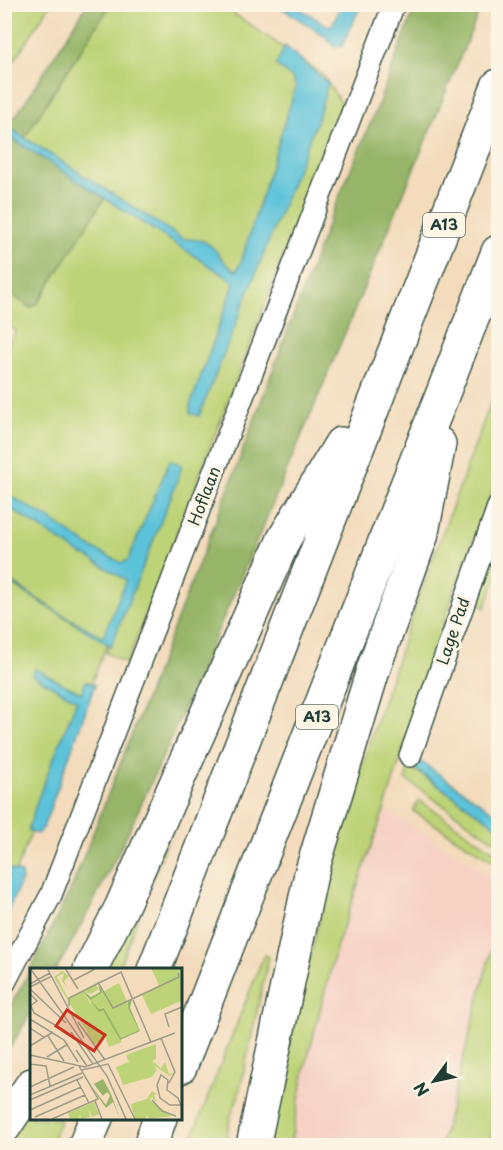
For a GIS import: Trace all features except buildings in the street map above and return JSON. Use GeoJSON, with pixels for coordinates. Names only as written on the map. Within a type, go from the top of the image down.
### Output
{"type":"FeatureCollection","features":[{"type":"Feature","properties":{"kind":"highway","name":"A13"},"geometry":{"type":"LineString","coordinates":[[155,968],[498,86]]}},
{"type":"Feature","properties":{"kind":"highway","name":"A13"},"geometry":{"type":"LineString","coordinates":[[182,1062],[498,252]]}},
{"type":"Feature","properties":{"kind":"highway","name":"A13"},"geometry":{"type":"LineString","coordinates":[[91,968],[122,906],[285,539],[389,365]]}},
{"type":"Feature","properties":{"kind":"highway","name":"A13"},"geometry":{"type":"LineString","coordinates":[[253,1146],[311,874],[375,667],[421,537],[453,366]]}},
{"type":"Feature","properties":{"kind":"highway"},"geometry":{"type":"LineString","coordinates":[[4,1127],[30,1088]]}},
{"type":"Feature","properties":{"kind":"highway"},"geometry":{"type":"LineString","coordinates":[[85,1146],[96,1120]]}},
{"type":"Feature","properties":{"kind":"highway"},"geometry":{"type":"LineString","coordinates":[[150,1146],[160,1120]]}},
{"type":"Feature","properties":{"kind":"street","name":"Hoflaan"},"geometry":{"type":"LineString","coordinates":[[4,984],[51,895],[394,4]]}},
{"type":"Feature","properties":{"kind":"street","name":"Lage Pad"},"geometry":{"type":"LineString","coordinates":[[410,756],[498,507]]}},
{"type":"Feature","properties":{"kind":"shaded area"},"geometry":{"type":"Polygon","coordinates":[[[372,801],[498,881],[498,964],[458,1145],[280,1146],[372,801]]]}},
{"type":"Feature","properties":{"kind":"green space"},"geometry":{"type":"Polygon","coordinates":[[[4,5],[50,5],[5,75],[4,5]]]}},
{"type":"Feature","properties":{"kind":"green space"},"geometry":{"type":"Polygon","coordinates":[[[87,5],[110,5],[24,138],[106,196],[38,303],[31,308],[5,290],[4,118],[9,119],[16,116],[87,5]]]}},
{"type":"Feature","properties":{"kind":"green space"},"geometry":{"type":"Polygon","coordinates":[[[110,5],[221,5],[322,74],[342,104],[127,664],[106,653],[121,609],[5,898],[5,350],[16,331],[5,323],[5,290],[31,308],[24,138],[110,5]]]}},
{"type":"Feature","properties":{"kind":"green space"},"geometry":{"type":"Polygon","coordinates":[[[416,5],[482,5],[296,449],[128,833],[57,968],[31,968],[71,889],[229,487],[328,223],[376,110],[416,5]]]}},
{"type":"Feature","properties":{"kind":"green space"},"geometry":{"type":"Polygon","coordinates":[[[498,383],[498,474],[454,591],[385,807],[337,945],[306,1064],[290,1145],[266,1146],[306,971],[349,804],[411,618],[498,383]]]}},
{"type":"Feature","properties":{"kind":"green space"},"geometry":{"type":"Polygon","coordinates":[[[498,529],[498,573],[485,608],[473,595],[498,529]]]}},
{"type":"Feature","properties":{"kind":"green space"},"geometry":{"type":"Polygon","coordinates":[[[413,756],[420,761],[415,770],[498,827],[498,843],[405,779],[413,756]]]}},
{"type":"Feature","properties":{"kind":"green space"},"geometry":{"type":"Polygon","coordinates":[[[419,800],[498,854],[498,864],[413,811],[419,800]]]}},
{"type":"Feature","properties":{"kind":"green space"},"geometry":{"type":"Polygon","coordinates":[[[173,825],[119,968],[102,968],[173,825]]]}},
{"type":"Feature","properties":{"kind":"green space"},"geometry":{"type":"Polygon","coordinates":[[[498,924],[498,1118],[489,1145],[441,1145],[498,924]]]}},
{"type":"Feature","properties":{"kind":"green space"},"geometry":{"type":"Polygon","coordinates":[[[264,955],[269,957],[225,1145],[189,1145],[264,955]]]}},
{"type":"Feature","properties":{"kind":"green space"},"geometry":{"type":"Polygon","coordinates":[[[30,970],[30,1015],[5,1056],[5,1014],[30,970]]]}},
{"type":"Feature","properties":{"kind":"green space"},"geometry":{"type":"Polygon","coordinates":[[[30,1097],[30,1120],[61,1120],[50,1145],[5,1145],[4,1139],[30,1097]]]}},
{"type":"Feature","properties":{"kind":"water"},"geometry":{"type":"Polygon","coordinates":[[[277,5],[294,5],[331,27],[342,5],[361,5],[342,46],[333,46],[325,36],[277,5]]]}},
{"type":"Feature","properties":{"kind":"water"},"geometry":{"type":"Polygon","coordinates":[[[285,46],[328,83],[319,115],[199,416],[190,413],[190,406],[234,284],[230,279],[5,134],[5,125],[183,239],[203,241],[208,244],[227,265],[236,271],[240,265],[296,86],[292,78],[276,65],[285,46]]]}},
{"type":"Feature","properties":{"kind":"water"},"geometry":{"type":"Polygon","coordinates":[[[170,460],[182,465],[176,484],[111,646],[5,580],[5,578],[56,611],[103,637],[126,580],[85,555],[83,556],[5,505],[5,493],[47,517],[90,547],[122,563],[128,560],[170,460]]]}},
{"type":"Feature","properties":{"kind":"water"},"geometry":{"type":"Polygon","coordinates":[[[35,669],[81,693],[86,681],[95,685],[43,828],[37,834],[29,831],[29,826],[77,700],[32,675],[35,669]]]}},
{"type":"Feature","properties":{"kind":"water"},"geometry":{"type":"Polygon","coordinates":[[[420,761],[498,815],[498,827],[415,769],[420,761]]]}},
{"type":"Feature","properties":{"kind":"water"},"geometry":{"type":"Polygon","coordinates":[[[5,868],[21,873],[22,880],[5,917],[5,884],[9,875],[5,873],[5,868]]]}}]}
